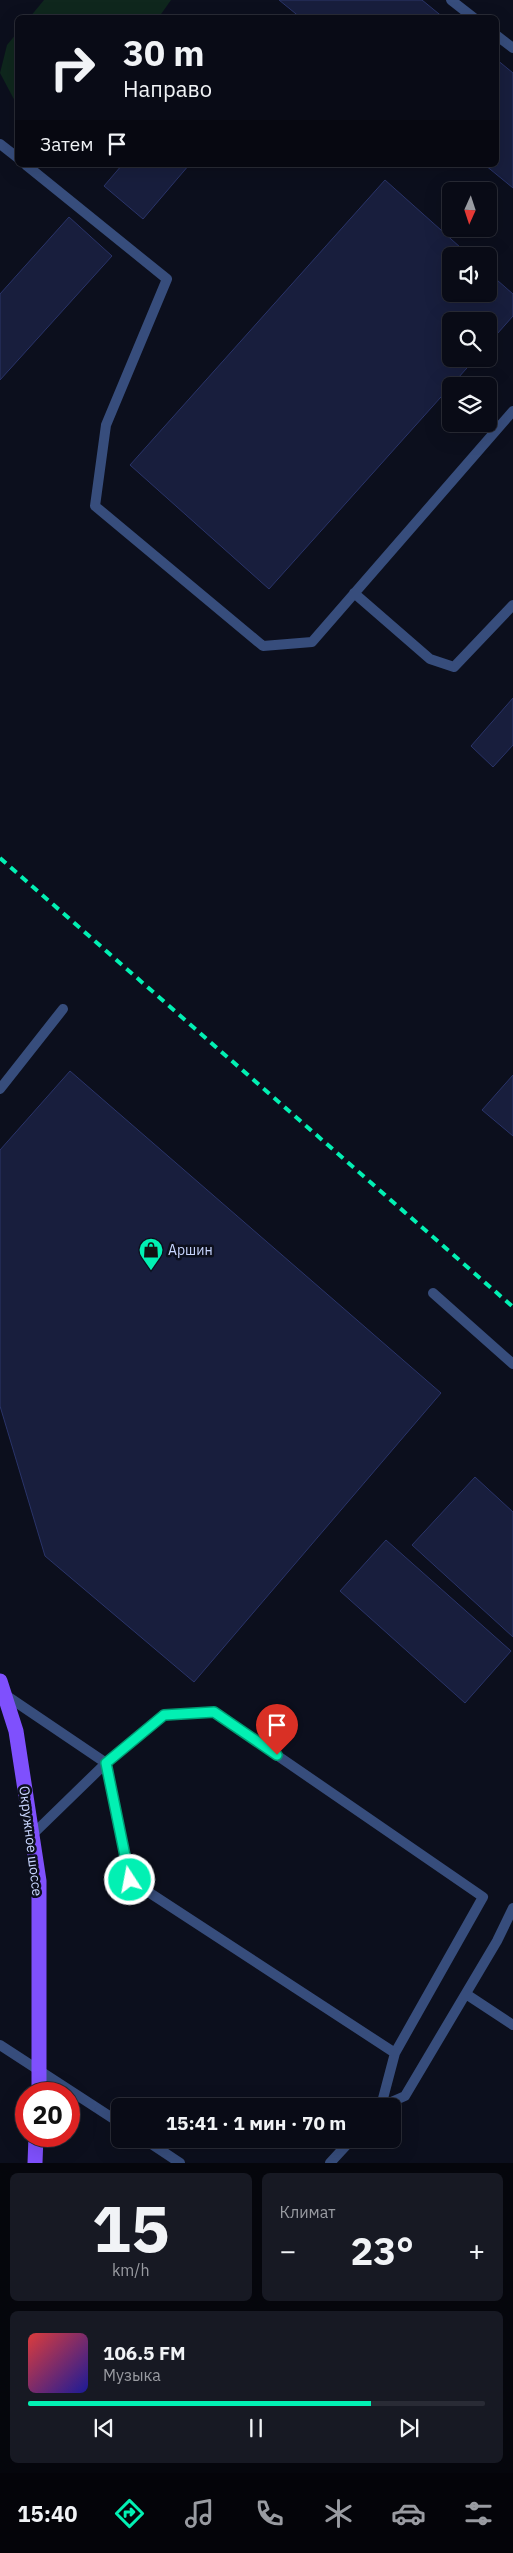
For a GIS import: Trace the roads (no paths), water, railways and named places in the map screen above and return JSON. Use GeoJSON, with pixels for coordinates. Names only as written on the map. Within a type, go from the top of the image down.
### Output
{"type":"FeatureCollection","features":[{"type":"Feature","properties":{"kind":"main road","name":"Окружное шоссе"},"geometry":{"type":"LineString","coordinates":[[2,1687],[16,1731],[39,1882],[40,2082]]}},
{"type":"Feature","properties":{"kind":"main road"},"geometry":{"type":"LineString","coordinates":[[35,2163],[36,2147]]}},
{"type":"Feature","properties":{"kind":"street"},"geometry":{"type":"LineString","coordinates":[[451,0],[470,15]]}},
{"type":"Feature","properties":{"kind":"street"},"geometry":{"type":"LineString","coordinates":[[499,37],[513,48]]}},
{"type":"Feature","properties":{"kind":"street"},"geometry":{"type":"LineString","coordinates":[[0,144],[15,156]]}},
{"type":"Feature","properties":{"kind":"street"},"geometry":{"type":"LineString","coordinates":[[28,167],[167,279],[106,424],[95,506],[263,646],[312,642],[513,411]]}},
{"type":"Feature","properties":{"kind":"street"},"geometry":{"type":"LineString","coordinates":[[354,593],[430,659],[454,667],[513,605]]}},
{"type":"Feature","properties":{"kind":"street"},"geometry":{"type":"LineString","coordinates":[[0,1089],[62,1009]]}},
{"type":"Feature","properties":{"kind":"street"},"geometry":{"type":"LineString","coordinates":[[433,1293],[513,1364]]}},
{"type":"Feature","properties":{"kind":"street"},"geometry":{"type":"LineString","coordinates":[[2,1687],[106,1763],[130,1880],[395,2053]]}},
{"type":"Feature","properties":{"kind":"street"},"geometry":{"type":"LineString","coordinates":[[32,1835],[106,1763],[164,1715],[214,1712],[483,1897],[395,2053],[383,2098]]}},
{"type":"Feature","properties":{"kind":"street"},"geometry":{"type":"LineString","coordinates":[[400,2098],[405,2096],[466,1994],[497,1941],[513,1908]]}},
{"type":"Feature","properties":{"kind":"street"},"geometry":{"type":"LineString","coordinates":[[466,1994],[513,2025]]}},
{"type":"Feature","properties":{"kind":"street"},"geometry":{"type":"LineString","coordinates":[[0,2045],[111,2117]]}},
{"type":"Feature","properties":{"kind":"street"},"geometry":{"type":"LineString","coordinates":[[158,2148],[180,2163]]}},
{"type":"Feature","properties":{"kind":"street"},"geometry":{"type":"LineString","coordinates":[[330,2163],[344,2148]]}},
{"type":"Feature","properties":{"kind":"railway"},"geometry":{"type":"LineString","coordinates":[[0,858],[513,1307]]}},
{"type":"Feature","properties":{"kind":"place","name":"Аршин"},"geometry":{"type":"Point","coordinates":[151,1271]}}]}
